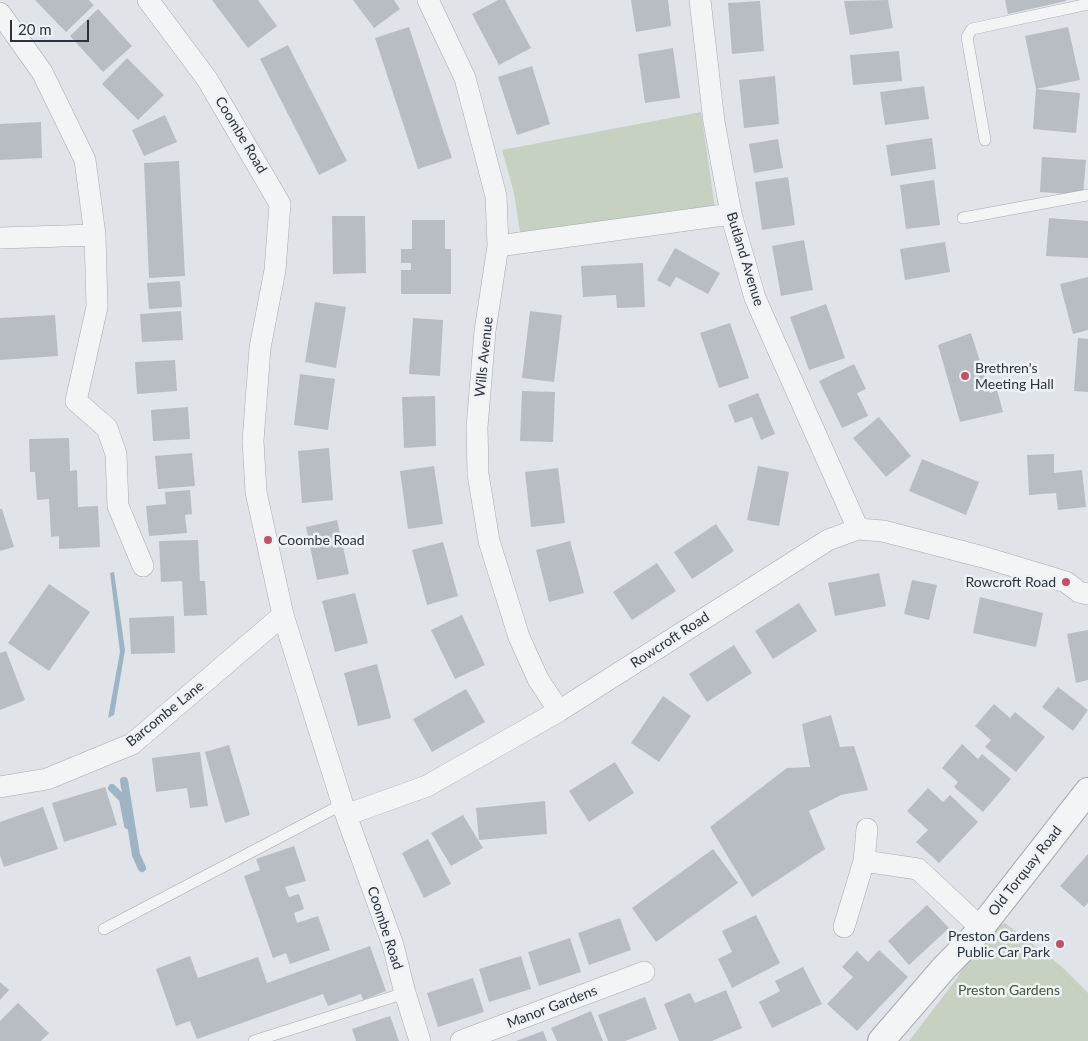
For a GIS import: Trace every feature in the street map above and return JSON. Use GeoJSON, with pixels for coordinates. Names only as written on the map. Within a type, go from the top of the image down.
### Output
{"type":"FeatureCollection","features":[{"type":"Feature","properties":{"kind":"street","name":"Coombe Road"},"geometry":{"type":"LineString","coordinates":[[148,0],[207,79],[280,204],[275,270],[260,348],[253,441],[256,492],[283,615],[344,810],[393,945],[420,1041]]}},
{"type":"Feature","properties":{"kind":"street","name":"Wills Avenue"},"geometry":{"type":"LineString","coordinates":[[428,0],[466,78],[496,196],[498,246],[485,331],[477,427],[478,474],[489,541],[519,637],[538,679],[558,711]]}},
{"type":"Feature","properties":{"kind":"street","name":"Butland Avenue"},"geometry":{"type":"LineString","coordinates":[[700,0],[714,122],[731,214],[755,298],[858,529]]}},
{"type":"Feature","properties":{"kind":"street"},"geometry":{"type":"LineString","coordinates":[[0,13],[42,72],[85,160],[95,235],[96,307],[76,401],[107,428],[116,454],[118,506],[142,566]]}},
{"type":"Feature","properties":{"kind":"street"},"geometry":{"type":"LineString","coordinates":[[498,246],[731,214]]}},
{"type":"Feature","properties":{"kind":"street"},"geometry":{"type":"LineString","coordinates":[[0,238],[95,235]]}},
{"type":"Feature","properties":{"kind":"street","name":"Rowcroft Road"},"geometry":{"type":"LineString","coordinates":[[344,810],[427,786],[558,711],[828,540],[858,529],[883,531],[983,557],[1066,582],[1079,592],[1088,594]]}},
{"type":"Feature","properties":{"kind":"street","name":"Barcombe Lane"},"geometry":{"type":"LineString","coordinates":[[0,787],[47,779],[132,744],[283,615]]}},
{"type":"Feature","properties":{"kind":"street","name":"Old Torquay Road"},"geometry":{"type":"LineString","coordinates":[[881,1041],[981,928],[1088,791]]}},
{"type":"Feature","properties":{"kind":"street"},"geometry":{"type":"LineString","coordinates":[[844,927],[864,861],[867,829]]}},
{"type":"Feature","properties":{"kind":"street"},"geometry":{"type":"LineString","coordinates":[[864,861],[918,869],[981,928]]}},
{"type":"Feature","properties":{"kind":"street","name":"Manor Gardens"},"geometry":{"type":"LineString","coordinates":[[461,1041],[644,972]]}},
{"type":"Feature","properties":{"kind":"lane"},"geometry":{"type":"LineString","coordinates":[[985,140],[967,37],[972,29],[1088,4]]}},
{"type":"Feature","properties":{"kind":"lane"},"geometry":{"type":"LineString","coordinates":[[963,218],[1088,195]]}},
{"type":"Feature","properties":{"kind":"lane"},"geometry":{"type":"LineString","coordinates":[[104,929],[344,810]]}},
{"type":"Feature","properties":{"kind":"lane"},"geometry":{"type":"LineString","coordinates":[[254,1041],[405,993]]}},
{"type":"Feature","properties":{"kind":"green space"},"geometry":{"type":"Polygon","coordinates":[[[701,112],[715,208],[520,232],[514,193],[502,150],[701,112]]]}},
{"type":"Feature","properties":{"kind":"green space","name":"Preston Gardens"},"geometry":{"type":"Polygon","coordinates":[[[1005,923],[1060,965],[1088,993],[1088,1041],[909,1041],[955,981],[980,941],[991,929],[1005,923]]]}},
{"type":"Feature","properties":{"kind":"water"},"geometry":{"type":"Polygon","coordinates":[[[114,572],[125,650],[114,715],[108,718],[120,652],[110,573],[114,572]]]}},
{"type":"Feature","properties":{"kind":"building"},"geometry":{"type":"Polygon","coordinates":[[[35,0],[89,0],[94,5],[66,32],[35,0]]]}},
{"type":"Feature","properties":{"kind":"building"},"geometry":{"type":"Polygon","coordinates":[[[212,0],[258,0],[277,26],[248,48],[212,0]]]}},
{"type":"Feature","properties":{"kind":"building"},"geometry":{"type":"Polygon","coordinates":[[[353,0],[394,0],[400,9],[374,28],[353,0]]]}},
{"type":"Feature","properties":{"kind":"building"},"geometry":{"type":"Polygon","coordinates":[[[498,0],[505,0],[531,48],[499,65],[472,14],[498,0]]]}},
{"type":"Feature","properties":{"kind":"building"},"geometry":{"type":"Polygon","coordinates":[[[631,0],[668,0],[671,26],[636,32],[631,0]]]}},
{"type":"Feature","properties":{"kind":"building"},"geometry":{"type":"Polygon","coordinates":[[[888,0],[893,28],[850,35],[844,1],[888,0]]]}},
{"type":"Feature","properties":{"kind":"building"},"geometry":{"type":"Polygon","coordinates":[[[1005,0],[1066,0],[1066,1],[1008,14],[1005,0]]]}},
{"type":"Feature","properties":{"kind":"building"},"geometry":{"type":"Polygon","coordinates":[[[760,1],[764,51],[732,54],[728,3],[760,1]]]}},
{"type":"Feature","properties":{"kind":"building"},"geometry":{"type":"Polygon","coordinates":[[[98,9],[132,46],[103,72],[70,36],[98,9]]]}},
{"type":"Feature","properties":{"kind":"building"},"geometry":{"type":"Polygon","coordinates":[[[409,27],[452,158],[418,169],[375,38],[409,27]]]}},
{"type":"Feature","properties":{"kind":"building"},"geometry":{"type":"Polygon","coordinates":[[[1068,27],[1080,80],[1036,89],[1025,36],[1068,27]]]}},
{"type":"Feature","properties":{"kind":"building"},"geometry":{"type":"Polygon","coordinates":[[[288,45],[347,161],[319,175],[260,59],[288,45]]]}},
{"type":"Feature","properties":{"kind":"building"},"geometry":{"type":"Polygon","coordinates":[[[673,48],[680,98],[645,103],[638,54],[673,48]]]}},
{"type":"Feature","properties":{"kind":"building"},"geometry":{"type":"Polygon","coordinates":[[[899,51],[902,81],[853,85],[850,55],[899,51]]]}},
{"type":"Feature","properties":{"kind":"building"},"geometry":{"type":"Polygon","coordinates":[[[127,58],[164,95],[138,120],[102,84],[127,58]]]}},
{"type":"Feature","properties":{"kind":"building"},"geometry":{"type":"Polygon","coordinates":[[[532,66],[550,124],[517,135],[498,77],[532,66]]]}},
{"type":"Feature","properties":{"kind":"building"},"geometry":{"type":"Polygon","coordinates":[[[775,76],[779,124],[744,128],[739,80],[775,76]]]}},
{"type":"Feature","properties":{"kind":"building"},"geometry":{"type":"Polygon","coordinates":[[[924,86],[929,119],[885,125],[880,92],[924,86]]]}},
{"type":"Feature","properties":{"kind":"building"},"geometry":{"type":"Polygon","coordinates":[[[1036,89],[1080,93],[1076,133],[1033,129],[1036,89]]]}},
{"type":"Feature","properties":{"kind":"building"},"geometry":{"type":"Polygon","coordinates":[[[165,115],[177,142],[144,156],[132,130],[165,115]]]}},
{"type":"Feature","properties":{"kind":"building"},"geometry":{"type":"Polygon","coordinates":[[[41,122],[42,158],[0,160],[0,124],[41,122]]]}},
{"type":"Feature","properties":{"kind":"building"},"geometry":{"type":"Polygon","coordinates":[[[932,138],[936,169],[891,176],[886,145],[932,138]]]}},
{"type":"Feature","properties":{"kind":"building"},"geometry":{"type":"Polygon","coordinates":[[[778,139],[783,168],[754,173],[749,144],[778,139]]]}},
{"type":"Feature","properties":{"kind":"building"},"geometry":{"type":"Polygon","coordinates":[[[1042,157],[1086,160],[1083,195],[1040,192],[1042,157]]]}},
{"type":"Feature","properties":{"kind":"building"},"geometry":{"type":"Polygon","coordinates":[[[179,161],[185,276],[149,278],[144,163],[179,161]]]}},
{"type":"Feature","properties":{"kind":"building"},"geometry":{"type":"Polygon","coordinates":[[[788,177],[795,225],[762,230],[755,182],[788,177]]]}},
{"type":"Feature","properties":{"kind":"building"},"geometry":{"type":"Polygon","coordinates":[[[934,180],[940,225],[906,229],[900,185],[934,180]]]}},
{"type":"Feature","properties":{"kind":"building"},"geometry":{"type":"Polygon","coordinates":[[[332,216],[365,216],[366,273],[333,274],[332,216]]]}},
{"type":"Feature","properties":{"kind":"building"},"geometry":{"type":"Polygon","coordinates":[[[1049,218],[1088,221],[1088,258],[1046,256],[1049,218]]]}},
{"type":"Feature","properties":{"kind":"building"},"geometry":{"type":"Polygon","coordinates":[[[412,220],[445,220],[445,249],[451,249],[451,294],[401,294],[401,270],[411,270],[411,263],[401,263],[401,249],[412,249],[412,220]]]}},
{"type":"Feature","properties":{"kind":"building"},"geometry":{"type":"Polygon","coordinates":[[[804,240],[813,290],[781,296],[772,246],[804,240]]]}},
{"type":"Feature","properties":{"kind":"building"},"geometry":{"type":"Polygon","coordinates":[[[945,242],[950,272],[905,280],[900,249],[945,242]]]}},
{"type":"Feature","properties":{"kind":"building"},"geometry":{"type":"Polygon","coordinates":[[[675,248],[720,273],[708,294],[676,277],[670,287],[657,280],[675,248]]]}},
{"type":"Feature","properties":{"kind":"building"},"geometry":{"type":"Polygon","coordinates":[[[643,263],[645,307],[617,308],[616,295],[583,297],[581,266],[643,263]]]}},
{"type":"Feature","properties":{"kind":"building"},"geometry":{"type":"Polygon","coordinates":[[[1088,277],[1088,330],[1073,334],[1060,284],[1088,277]]]}},
{"type":"Feature","properties":{"kind":"building"},"geometry":{"type":"Polygon","coordinates":[[[180,281],[182,307],[149,309],[147,283],[180,281]]]}},
{"type":"Feature","properties":{"kind":"building"},"geometry":{"type":"Polygon","coordinates":[[[315,302],[346,307],[336,368],[305,362],[315,302]]]}},
{"type":"Feature","properties":{"kind":"building"},"geometry":{"type":"Polygon","coordinates":[[[826,304],[845,358],[809,370],[790,317],[826,304]]]}},
{"type":"Feature","properties":{"kind":"building"},"geometry":{"type":"Polygon","coordinates":[[[181,311],[183,340],[142,342],[140,314],[181,311]]]}},
{"type":"Feature","properties":{"kind":"building"},"geometry":{"type":"Polygon","coordinates":[[[530,311],[562,315],[554,382],[522,378],[530,311]]]}},
{"type":"Feature","properties":{"kind":"building"},"geometry":{"type":"Polygon","coordinates":[[[55,315],[58,356],[0,360],[0,318],[55,315]]]}},
{"type":"Feature","properties":{"kind":"building"},"geometry":{"type":"Polygon","coordinates":[[[413,318],[443,320],[440,376],[409,374],[413,318]]]}},
{"type":"Feature","properties":{"kind":"building"},"geometry":{"type":"Polygon","coordinates":[[[730,323],[749,378],[719,388],[700,333],[730,323]]]}},
{"type":"Feature","properties":{"kind":"building","name":"Brethren's Meeting Hall"},"geometry":{"type":"Polygon","coordinates":[[[971,333],[990,393],[997,390],[1003,412],[960,422],[938,345],[971,333]]]}},
{"type":"Feature","properties":{"kind":"building"},"geometry":{"type":"Polygon","coordinates":[[[1078,338],[1088,339],[1088,392],[1074,391],[1078,338]]]}},
{"type":"Feature","properties":{"kind":"building"},"geometry":{"type":"Polygon","coordinates":[[[175,360],[177,391],[137,394],[135,362],[175,360]]]}},
{"type":"Feature","properties":{"kind":"building"},"geometry":{"type":"Polygon","coordinates":[[[854,364],[866,389],[857,393],[868,416],[842,428],[819,381],[854,364]]]}},
{"type":"Feature","properties":{"kind":"building"},"geometry":{"type":"Polygon","coordinates":[[[300,374],[335,379],[328,430],[294,425],[300,374]]]}},
{"type":"Feature","properties":{"kind":"building"},"geometry":{"type":"Polygon","coordinates":[[[522,391],[555,392],[553,442],[520,441],[522,391]]]}},
{"type":"Feature","properties":{"kind":"building"},"geometry":{"type":"Polygon","coordinates":[[[758,393],[775,434],[761,440],[752,417],[735,423],[728,405],[758,393]]]}},
{"type":"Feature","properties":{"kind":"building"},"geometry":{"type":"Polygon","coordinates":[[[435,396],[436,446],[404,448],[402,397],[435,396]]]}},
{"type":"Feature","properties":{"kind":"building"},"geometry":{"type":"Polygon","coordinates":[[[188,407],[190,439],[153,441],[151,410],[188,407]]]}},
{"type":"Feature","properties":{"kind":"building"},"geometry":{"type":"Polygon","coordinates":[[[879,417],[911,456],[886,477],[853,438],[879,417]]]}},
{"type":"Feature","properties":{"kind":"building"},"geometry":{"type":"Polygon","coordinates":[[[69,438],[70,471],[77,470],[78,507],[98,506],[100,547],[59,549],[59,536],[51,537],[49,499],[37,500],[35,472],[30,472],[29,439],[69,438]]]}},
{"type":"Feature","properties":{"kind":"building"},"geometry":{"type":"Polygon","coordinates":[[[329,448],[333,500],[302,503],[298,451],[329,448]]]}},
{"type":"Feature","properties":{"kind":"building"},"geometry":{"type":"Polygon","coordinates":[[[192,453],[195,486],[158,489],[155,456],[192,453]]]}},
{"type":"Feature","properties":{"kind":"building"},"geometry":{"type":"Polygon","coordinates":[[[1054,454],[1054,473],[1082,470],[1086,507],[1058,510],[1056,493],[1029,495],[1027,455],[1054,454]]]}},
{"type":"Feature","properties":{"kind":"building"},"geometry":{"type":"Polygon","coordinates":[[[922,459],[979,482],[966,515],[909,491],[922,459]]]}},
{"type":"Feature","properties":{"kind":"building"},"geometry":{"type":"Polygon","coordinates":[[[434,466],[443,524],[408,529],[400,471],[434,466]]]}},
{"type":"Feature","properties":{"kind":"building"},"geometry":{"type":"Polygon","coordinates":[[[758,466],[789,472],[779,526],[747,520],[758,466]]]}},
{"type":"Feature","properties":{"kind":"building"},"geometry":{"type":"Polygon","coordinates":[[[558,468],[565,523],[531,527],[525,472],[558,468]]]}},
{"type":"Feature","properties":{"kind":"building"},"geometry":{"type":"Polygon","coordinates":[[[190,490],[192,514],[185,515],[187,533],[149,536],[146,506],[166,504],[165,492],[190,490]]]}},
{"type":"Feature","properties":{"kind":"building"},"geometry":{"type":"Polygon","coordinates":[[[0,509],[2,509],[14,547],[0,551],[0,509]]]}},
{"type":"Feature","properties":{"kind":"building"},"geometry":{"type":"Polygon","coordinates":[[[337,520],[349,574],[317,580],[306,527],[337,520]]]}},
{"type":"Feature","properties":{"kind":"building"},"geometry":{"type":"Polygon","coordinates":[[[716,524],[734,551],[692,579],[674,552],[716,524]]]}},
{"type":"Feature","properties":{"kind":"building"},"geometry":{"type":"Polygon","coordinates":[[[198,540],[200,581],[205,581],[207,615],[184,616],[182,581],[161,582],[159,541],[198,540]]]}},
{"type":"Feature","properties":{"kind":"building"},"geometry":{"type":"Polygon","coordinates":[[[570,541],[584,593],[549,602],[536,550],[570,541]]]}},
{"type":"Feature","properties":{"kind":"building"},"geometry":{"type":"Polygon","coordinates":[[[443,542],[458,596],[427,605],[412,550],[443,542]]]}},
{"type":"Feature","properties":{"kind":"building"},"geometry":{"type":"Polygon","coordinates":[[[657,563],[676,591],[632,620],[613,592],[657,563]]]}},
{"type":"Feature","properties":{"kind":"building"},"geometry":{"type":"Polygon","coordinates":[[[879,573],[886,606],[835,616],[828,583],[879,573]]]}},
{"type":"Feature","properties":{"kind":"building"},"geometry":{"type":"Polygon","coordinates":[[[912,580],[937,585],[929,620],[904,614],[912,580]]]}},
{"type":"Feature","properties":{"kind":"building"},"geometry":{"type":"Polygon","coordinates":[[[49,584],[90,612],[49,671],[8,643],[49,584]]]}},
{"type":"Feature","properties":{"kind":"building"},"geometry":{"type":"Polygon","coordinates":[[[355,593],[368,643],[335,652],[322,601],[355,593]]]}},
{"type":"Feature","properties":{"kind":"building"},"geometry":{"type":"Polygon","coordinates":[[[980,597],[1043,613],[1036,647],[973,633],[980,597]]]}},
{"type":"Feature","properties":{"kind":"building"},"geometry":{"type":"Polygon","coordinates":[[[799,603],[817,631],[773,659],[755,631],[799,603]]]}},
{"type":"Feature","properties":{"kind":"building"},"geometry":{"type":"Polygon","coordinates":[[[462,615],[485,665],[455,679],[431,630],[462,615]]]}},
{"type":"Feature","properties":{"kind":"building"},"geometry":{"type":"Polygon","coordinates":[[[174,616],[175,653],[131,654],[129,618],[174,616]]]}},
{"type":"Feature","properties":{"kind":"building"},"geometry":{"type":"Polygon","coordinates":[[[1088,630],[1088,680],[1076,683],[1067,634],[1088,630]]]}},
{"type":"Feature","properties":{"kind":"building"},"geometry":{"type":"Polygon","coordinates":[[[734,645],[752,673],[707,702],[689,674],[734,645]]]}},
{"type":"Feature","properties":{"kind":"building"},"geometry":{"type":"Polygon","coordinates":[[[6,651],[25,700],[0,710],[0,653],[6,651]]]}},
{"type":"Feature","properties":{"kind":"building"},"geometry":{"type":"Polygon","coordinates":[[[377,664],[391,718],[358,726],[344,673],[377,664]]]}},
{"type":"Feature","properties":{"kind":"building"},"geometry":{"type":"Polygon","coordinates":[[[1058,687],[1088,710],[1073,731],[1042,707],[1058,687]]]}},
{"type":"Feature","properties":{"kind":"building"},"geometry":{"type":"Polygon","coordinates":[[[466,689],[485,722],[432,752],[413,719],[466,689]]]}},
{"type":"Feature","properties":{"kind":"building"},"geometry":{"type":"Polygon","coordinates":[[[663,696],[691,716],[659,762],[631,743],[663,696]]]}},
{"type":"Feature","properties":{"kind":"building"},"geometry":{"type":"Polygon","coordinates":[[[994,704],[1010,718],[1015,712],[1045,737],[1016,772],[985,747],[991,740],[975,726],[994,704]]]}},
{"type":"Feature","properties":{"kind":"building"},"geometry":{"type":"Polygon","coordinates":[[[831,715],[840,747],[854,746],[868,790],[841,795],[809,811],[825,849],[752,897],[710,827],[787,768],[810,767],[802,724],[831,715]]]}},
{"type":"Feature","properties":{"kind":"building"},"geometry":{"type":"Polygon","coordinates":[[[962,744],[978,759],[982,754],[1011,779],[983,812],[954,787],[958,782],[942,768],[962,744]]]}},
{"type":"Feature","properties":{"kind":"building"},"geometry":{"type":"Polygon","coordinates":[[[229,745],[250,815],[225,823],[205,752],[229,745]]]}},
{"type":"Feature","properties":{"kind":"building"},"geometry":{"type":"Polygon","coordinates":[[[200,752],[208,806],[190,808],[187,788],[156,792],[152,758],[200,752]]]}},
{"type":"Feature","properties":{"kind":"building"},"geometry":{"type":"Polygon","coordinates":[[[615,762],[634,793],[589,822],[569,791],[615,762]]]}},
{"type":"Feature","properties":{"kind":"building"},"geometry":{"type":"Polygon","coordinates":[[[105,787],[117,825],[64,842],[52,803],[105,787]]]}},
{"type":"Feature","properties":{"kind":"building"},"geometry":{"type":"Polygon","coordinates":[[[928,788],[943,802],[950,795],[978,822],[939,863],[916,842],[928,830],[907,811],[928,788]]]}},
{"type":"Feature","properties":{"kind":"building"},"geometry":{"type":"Polygon","coordinates":[[[545,801],[547,834],[479,840],[476,808],[545,801]]]}},
{"type":"Feature","properties":{"kind":"building"},"geometry":{"type":"Polygon","coordinates":[[[43,807],[58,849],[4,867],[0,855],[0,822],[43,807]]]}},
{"type":"Feature","properties":{"kind":"building"},"geometry":{"type":"Polygon","coordinates":[[[463,815],[483,848],[451,866],[431,833],[463,815]]]}},
{"type":"Feature","properties":{"kind":"building"},"geometry":{"type":"Polygon","coordinates":[[[428,839],[451,884],[424,898],[402,853],[428,839]]]}},
{"type":"Feature","properties":{"kind":"building"},"geometry":{"type":"Polygon","coordinates":[[[294,846],[306,881],[285,887],[289,897],[299,894],[304,909],[294,913],[297,923],[318,916],[330,950],[290,964],[286,953],[273,958],[244,876],[260,870],[256,859],[294,846]]]}},
{"type":"Feature","properties":{"kind":"building"},"geometry":{"type":"Polygon","coordinates":[[[713,849],[738,883],[656,942],[632,908],[713,849]]]}},
{"type":"Feature","properties":{"kind":"building"},"geometry":{"type":"Polygon","coordinates":[[[1088,854],[1088,903],[1084,907],[1060,886],[1088,854]]]}},
{"type":"Feature","properties":{"kind":"building"},"geometry":{"type":"Polygon","coordinates":[[[927,905],[949,928],[909,965],[888,941],[927,905]]]}},
{"type":"Feature","properties":{"kind":"building"},"geometry":{"type":"Polygon","coordinates":[[[756,915],[780,963],[732,988],[718,959],[732,952],[722,931],[756,915]]]}},
{"type":"Feature","properties":{"kind":"building"},"geometry":{"type":"Polygon","coordinates":[[[620,918],[631,950],[589,965],[578,933],[620,918]]]}},
{"type":"Feature","properties":{"kind":"building"},"geometry":{"type":"Polygon","coordinates":[[[570,938],[581,972],[539,986],[528,952],[570,938]]]}},
{"type":"Feature","properties":{"kind":"building"},"geometry":{"type":"Polygon","coordinates":[[[370,946],[386,991],[363,1000],[361,994],[328,1006],[323,994],[197,1039],[190,1021],[176,1026],[156,969],[190,956],[198,978],[258,957],[267,983],[370,946]]]}},
{"type":"Feature","properties":{"kind":"building"},"geometry":{"type":"Polygon","coordinates":[[[879,950],[908,977],[857,1031],[827,1004],[853,977],[842,967],[857,951],[868,962],[879,950]]]}},
{"type":"Feature","properties":{"kind":"building"},"geometry":{"type":"Polygon","coordinates":[[[521,956],[531,989],[489,1002],[479,969],[521,956]]]}},
{"type":"Feature","properties":{"kind":"building"},"geometry":{"type":"Polygon","coordinates":[[[803,967],[822,1004],[772,1028],[759,1002],[780,991],[775,981],[803,967]]]}},
{"type":"Feature","properties":{"kind":"building"},"geometry":{"type":"Polygon","coordinates":[[[473,978],[484,1012],[438,1027],[427,993],[473,978]]]}},
{"type":"Feature","properties":{"kind":"building"},"geometry":{"type":"Polygon","coordinates":[[[0,982],[9,990],[0,1000],[0,982]]]}},
{"type":"Feature","properties":{"kind":"building"},"geometry":{"type":"Polygon","coordinates":[[[726,990],[742,1028],[712,1041],[679,1041],[664,1004],[690,993],[695,1003],[726,990]]]}},
{"type":"Feature","properties":{"kind":"building"},"geometry":{"type":"Polygon","coordinates":[[[645,997],[657,1029],[625,1041],[608,1041],[598,1015],[645,997]]]}},
{"type":"Feature","properties":{"kind":"building"},"geometry":{"type":"Polygon","coordinates":[[[18,1003],[49,1033],[41,1041],[0,1041],[0,1021],[18,1003]]]}},
{"type":"Feature","properties":{"kind":"building"},"geometry":{"type":"Polygon","coordinates":[[[591,1011],[603,1041],[557,1041],[551,1028],[591,1011]]]}},
{"type":"Feature","properties":{"kind":"building"},"geometry":{"type":"Polygon","coordinates":[[[390,1016],[399,1041],[356,1041],[352,1029],[390,1016]]]}},
{"type":"Feature","properties":{"kind":"building"},"geometry":{"type":"Polygon","coordinates":[[[543,1031],[547,1041],[516,1041],[543,1031]]]}},
{"type":"Feature","properties":{"kind":"waterway"},"geometry":{"type":"LineString","coordinates":[[124,781],[136,855],[142,868]]}},
{"type":"Feature","properties":{"kind":"waterway"},"geometry":{"type":"LineString","coordinates":[[112,788],[123,799],[128,825]]}},
{"type":"Feature","properties":{"kind":"place","name":"Brethren's Meeting Hall"},"geometry":{"type":"Point","coordinates":[965,376]}},
{"type":"Feature","properties":{"kind":"place","name":"Coombe Road"},"geometry":{"type":"Point","coordinates":[268,540]}},
{"type":"Feature","properties":{"kind":"place","name":"Rowcroft Road"},"geometry":{"type":"Point","coordinates":[1066,582]}},
{"type":"Feature","properties":{"kind":"place","name":"Preston Gardens Public Car Park"},"geometry":{"type":"Point","coordinates":[1060,944]}}]}
